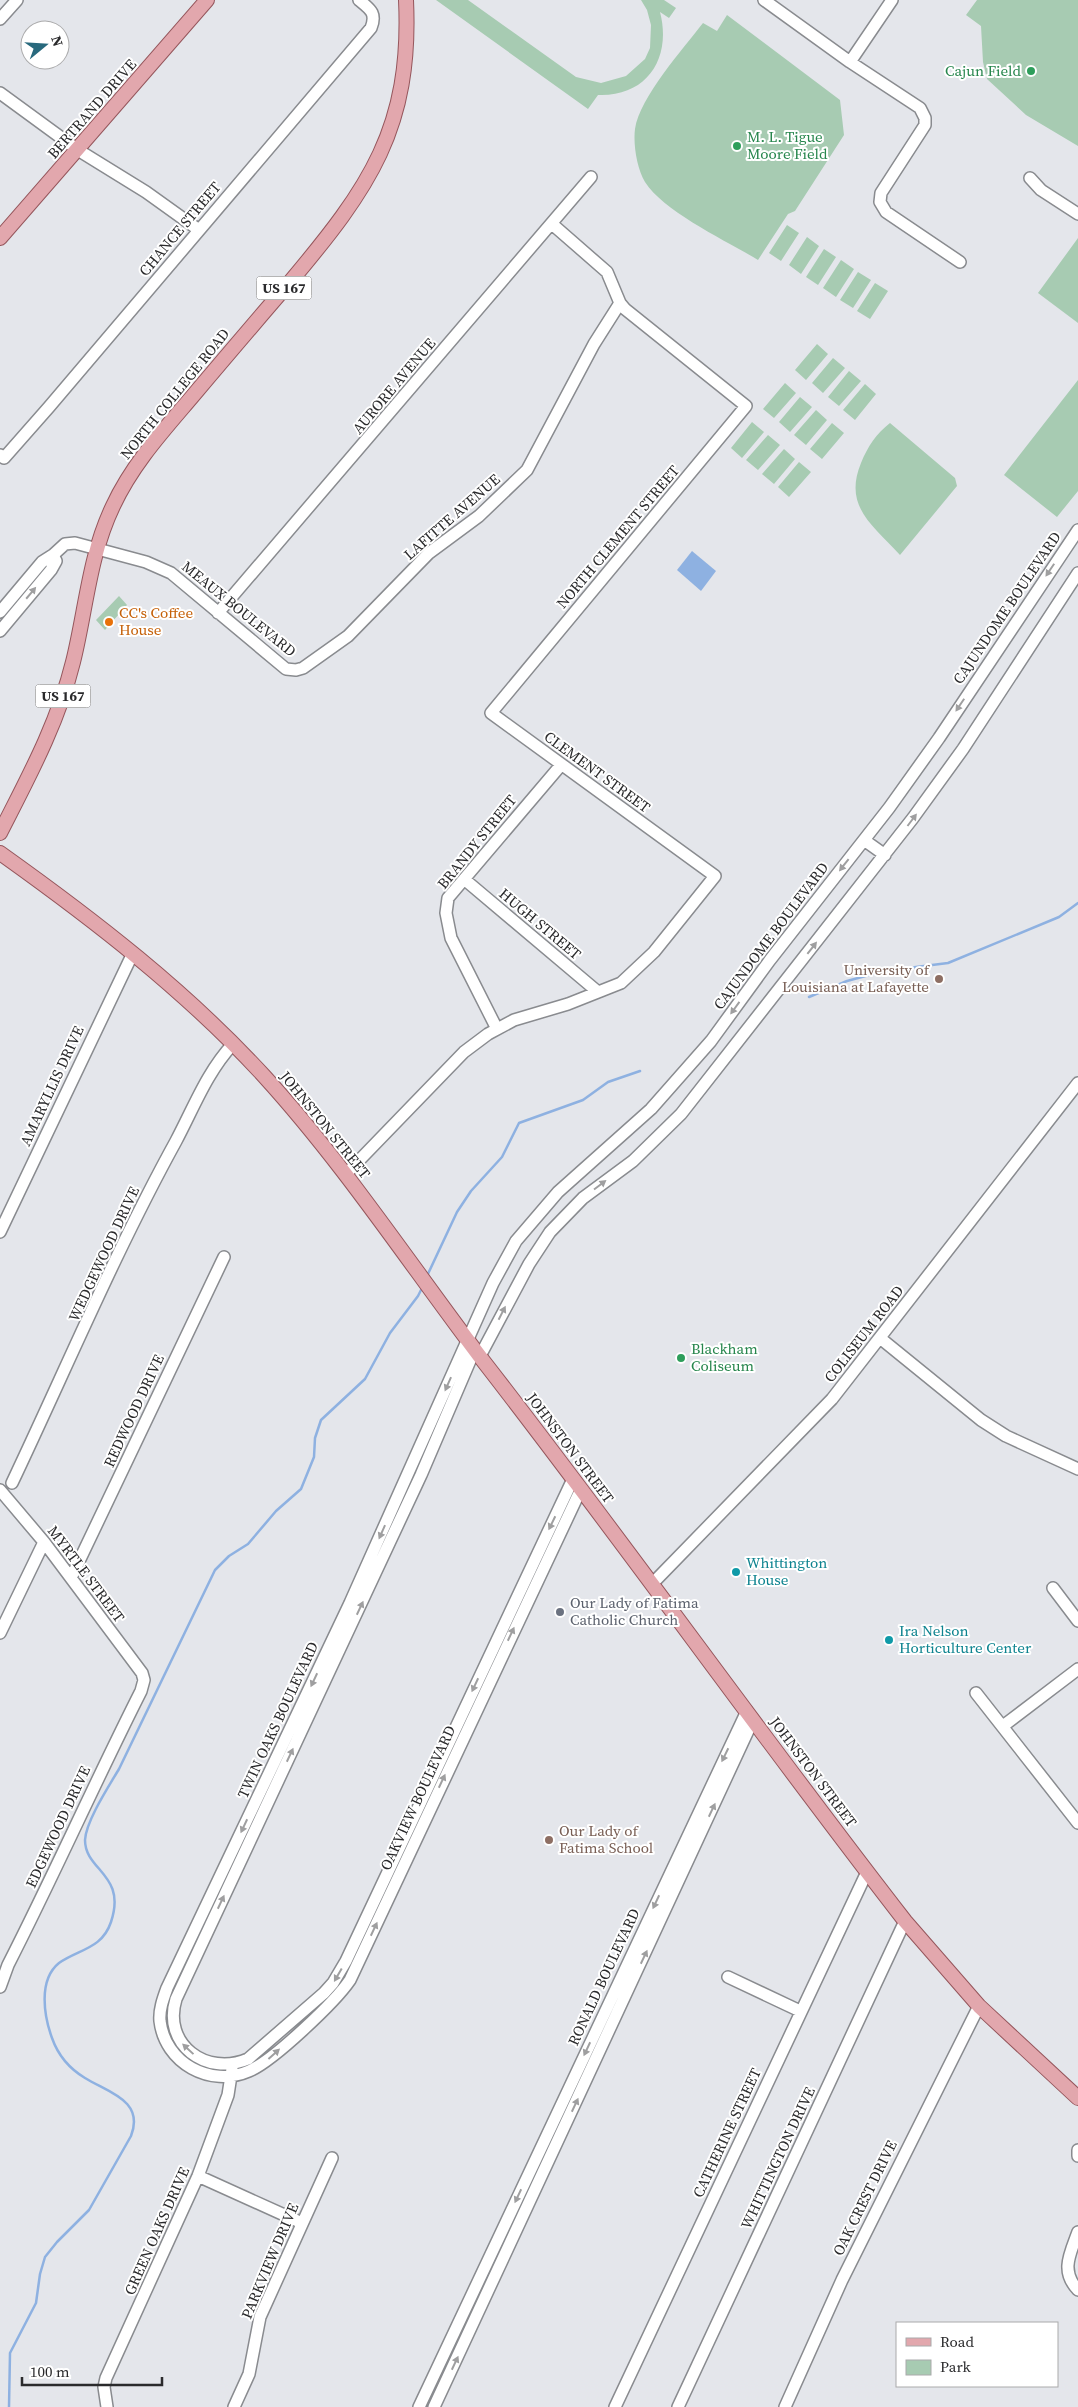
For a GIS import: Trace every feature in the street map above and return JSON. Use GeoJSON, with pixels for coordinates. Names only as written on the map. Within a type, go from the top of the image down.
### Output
{"type":"FeatureCollection","features":[{"type":"Feature","properties":{"kind":"main road","name":"BERTRAND DRIVE"},"geometry":{"type":"LineString","coordinates":[[0,238],[207,0]]}},
{"type":"Feature","properties":{"kind":"main road","name":"NORTH COLLEGE ROAD"},"geometry":{"type":"LineString","coordinates":[[0,833],[38,757],[66,689],[96,548],[112,506],[146,451],[328,236],[370,176],[389,132],[400,92],[406,36],[406,0]]}},
{"type":"Feature","properties":{"kind":"main road","name":"JOHNSTON STREET"},"geometry":{"type":"LineString","coordinates":[[0,853],[133,953],[233,1044],[291,1107],[438,1297],[474,1348],[905,1921],[979,2006],[1078,2098]]}},
{"type":"Feature","properties":{"kind":"street"},"geometry":{"type":"LineString","coordinates":[[0,19],[17,0]]}},
{"type":"Feature","properties":{"kind":"street","name":"CHANCE STREET"},"geometry":{"type":"LineString","coordinates":[[2,457],[371,28],[374,16],[368,7],[359,0]]}},
{"type":"Feature","properties":{"kind":"street"},"geometry":{"type":"LineString","coordinates":[[764,0],[850,62],[917,106],[925,118],[922,131],[881,194],[880,202],[883,208],[960,262]]}},
{"type":"Feature","properties":{"kind":"street"},"geometry":{"type":"LineString","coordinates":[[850,62],[892,0]]}},
{"type":"Feature","properties":{"kind":"street"},"geometry":{"type":"LineString","coordinates":[[0,92],[78,150],[146,192],[199,230]]}},
{"type":"Feature","properties":{"kind":"street","name":"AURORE AVENUE"},"geometry":{"type":"LineString","coordinates":[[218,613],[591,177]]}},
{"type":"Feature","properties":{"kind":"street"},"geometry":{"type":"LineString","coordinates":[[1030,178],[1042,190],[1078,214]]}},
{"type":"Feature","properties":{"kind":"street"},"geometry":{"type":"LineString","coordinates":[[552,224],[607,272],[620,303]]}},
{"type":"Feature","properties":{"kind":"street","name":"NORTH CLEMENT STREET"},"geometry":{"type":"LineString","coordinates":[[513,686],[746,406],[631,314],[620,303]]}},
{"type":"Feature","properties":{"kind":"street","name":"LAFITTE AVENUE"},"geometry":{"type":"LineString","coordinates":[[296,670],[327,652],[348,636],[429,553],[479,516],[527,470],[594,344],[620,303]]}},
{"type":"Feature","properties":{"kind":"street","name":"CAJUNDOME BOULEVARD"},"geometry":{"type":"LineString","coordinates":[[474,1348],[503,1263],[536,1215],[579,1171],[651,1109],[711,1041],[770,960],[864,840],[939,738],[1078,530]]}},
{"type":"Feature","properties":{"kind":"street","name":"MEAUX BOULEVARD"},"geometry":{"type":"LineString","coordinates":[[0,612],[42,562],[70,542],[163,569],[185,584],[286,669],[296,670]]}},
{"type":"Feature","properties":{"kind":"street"},"geometry":{"type":"LineString","coordinates":[[0,631],[51,570],[56,561],[53,555]]}},
{"type":"Feature","properties":{"kind":"street"},"geometry":{"type":"LineString","coordinates":[[474,1348],[550,1232],[582,1198],[650,1146],[672,1124],[885,855],[963,749],[1078,573]]}},
{"type":"Feature","properties":{"kind":"street","name":"CLEMENT STREET"},"geometry":{"type":"LineString","coordinates":[[513,686],[491,712],[715,876],[654,952],[633,974],[615,987],[598,992]]}},
{"type":"Feature","properties":{"kind":"street","name":"BRANDY STREET"},"geometry":{"type":"LineString","coordinates":[[497,1029],[451,938],[446,913],[448,898],[561,765]]}},
{"type":"Feature","properties":{"kind":"street"},"geometry":{"type":"LineString","coordinates":[[864,840],[885,855]]}},
{"type":"Feature","properties":{"kind":"street","name":"HUGH STREET"},"geometry":{"type":"LineString","coordinates":[[464,879],[598,992]]}},
{"type":"Feature","properties":{"kind":"street","name":"AMARYLLIS DRIVE"},"geometry":{"type":"LineString","coordinates":[[0,1232],[133,953]]}},
{"type":"Feature","properties":{"kind":"street"},"geometry":{"type":"LineString","coordinates":[[345,1175],[464,1052],[497,1029],[522,1016],[568,1004],[598,992]]}},
{"type":"Feature","properties":{"kind":"street","name":"WEDGEWOOD DRIVE"},"geometry":{"type":"LineString","coordinates":[[12,1484],[158,1174],[202,1087],[220,1058],[233,1044]]}},
{"type":"Feature","properties":{"kind":"street"},"geometry":{"type":"LineString","coordinates":[[693,1062],[710,1076]]}},
{"type":"Feature","properties":{"kind":"street","name":"COLISEUM ROAD"},"geometry":{"type":"LineString","coordinates":[[652,1584],[817,1416],[1078,1083]]}},
{"type":"Feature","properties":{"kind":"street","name":"REDWOOD DRIVE"},"geometry":{"type":"LineString","coordinates":[[71,1578],[224,1257]]}},
{"type":"Feature","properties":{"kind":"street"},"geometry":{"type":"LineString","coordinates":[[880,1338],[981,1420],[1006,1436],[1078,1469]]}},
{"type":"Feature","properties":{"kind":"street","name":"TWIN OAKS BOULEVARD"},"geometry":{"type":"LineString","coordinates":[[232,2070],[200,2058],[182,2044],[173,2020],[176,1998],[421,1475],[474,1348]]}},
{"type":"Feature","properties":{"kind":"street","name":"OAKVIEW BOULEVARD"},"geometry":{"type":"LineString","coordinates":[[232,2070],[247,2072],[267,2061],[339,1995],[350,1980],[577,1484]]}},
{"type":"Feature","properties":{"kind":"street","name":"MYRTLE STREET"},"geometry":{"type":"LineString","coordinates":[[0,1490],[44,1542],[142,1673],[144,1680]]}},
{"type":"Feature","properties":{"kind":"street"},"geometry":{"type":"LineString","coordinates":[[0,1633],[44,1542]]}},
{"type":"Feature","properties":{"kind":"street"},"geometry":{"type":"LineString","coordinates":[[1053,1588],[1078,1620]]}},
{"type":"Feature","properties":{"kind":"street"},"geometry":{"type":"LineString","coordinates":[[1003,1726],[1078,1669]]}},
{"type":"Feature","properties":{"kind":"street","name":"EDGEWOOD DRIVE"},"geometry":{"type":"LineString","coordinates":[[0,1987],[8,1965],[79,1821],[98,1777],[141,1691],[144,1680]]}},
{"type":"Feature","properties":{"kind":"street"},"geometry":{"type":"LineString","coordinates":[[976,1693],[1078,1823]]}},
{"type":"Feature","properties":{"kind":"street","name":"RONALD BOULEVARD"},"geometry":{"type":"LineString","coordinates":[[419,2407],[682,1847],[750,1716]]}},
{"type":"Feature","properties":{"kind":"street","name":"RONALD BOULEVARD"},"geometry":{"type":"LineString","coordinates":[[434,2407],[692,1853],[750,1716]]}},
{"type":"Feature","properties":{"kind":"street"},"geometry":{"type":"LineString","coordinates":[[682,1847],[692,1853]]}},
{"type":"Feature","properties":{"kind":"street","name":"CATHERINE STREET"},"geometry":{"type":"LineString","coordinates":[[615,2407],[867,1872]]}},
{"type":"Feature","properties":{"kind":"street","name":"WHITTINGTON DRIVE"},"geometry":{"type":"LineString","coordinates":[[678,2407],[905,1921]]}},
{"type":"Feature","properties":{"kind":"street"},"geometry":{"type":"LineString","coordinates":[[728,1977],[800,2011]]}},
{"type":"Feature","properties":{"kind":"street"},"geometry":{"type":"LineString","coordinates":[[619,1981],[630,1987]]}},
{"type":"Feature","properties":{"kind":"street","name":"OAK CREST DRIVE"},"geometry":{"type":"LineString","coordinates":[[785,2407],[842,2280],[979,2006]]}},
{"type":"Feature","properties":{"kind":"street","name":"GREEN OAKS DRIVE"},"geometry":{"type":"LineString","coordinates":[[107,2407],[104,2387],[106,2378],[198,2176],[224,2109],[232,2070]]}},
{"type":"Feature","properties":{"kind":"street"},"geometry":{"type":"LineString","coordinates":[[555,2116],[567,2122]]}},
{"type":"Feature","properties":{"kind":"street"},"geometry":{"type":"LineString","coordinates":[[1078,2150],[1078,2156]]}},
{"type":"Feature","properties":{"kind":"street","name":"PARKVIEW DRIVE"},"geometry":{"type":"LineString","coordinates":[[234,2407],[249,2374],[260,2317],[332,2158]]}},
{"type":"Feature","properties":{"kind":"street"},"geometry":{"type":"LineString","coordinates":[[198,2176],[302,2223]]}},
{"type":"Feature","properties":{"kind":"street"},"geometry":{"type":"LineString","coordinates":[[1078,2232],[1067,2267],[1068,2279],[1078,2290]]}},
{"type":"Feature","properties":{"kind":"street"},"geometry":{"type":"LineString","coordinates":[[490,2256],[502,2261]]}},
{"type":"Feature","properties":{"kind":"street"},"geometry":{"type":"LineString","coordinates":[[428,2390],[440,2395]]}},
{"type":"Feature","properties":{"kind":"green space"},"geometry":{"type":"Polygon","coordinates":[[[436,0],[468,0],[576,77],[601,83],[626,76],[645,59],[650,48],[651,25],[647,10],[641,0],[664,0],[676,8],[669,18],[660,12],[663,29],[662,45],[659,59],[652,72],[642,82],[630,89],[615,94],[598,95],[588,109],[436,0]]]}},
{"type":"Feature","properties":{"kind":"green space","name":"Cajun Field"},"geometry":{"type":"Polygon","coordinates":[[[977,0],[1078,0],[1078,146],[1026,115],[987,79],[983,62],[981,26],[966,15],[977,0]]]}},
{"type":"Feature","properties":{"kind":"green space","name":"M. L. Tigue Moore Field"},"geometry":{"type":"Polygon","coordinates":[[[727,15],[840,100],[844,135],[795,211],[788,214],[758,260],[681,215],[666,204],[654,193],[642,177],[635,149],[635,129],[639,116],[653,88],[703,23],[717,31],[727,15]]]}},
{"type":"Feature","properties":{"kind":"green space"},"geometry":{"type":"Polygon","coordinates":[[[787,225],[799,233],[781,261],[769,253],[787,225]]]}},
{"type":"Feature","properties":{"kind":"green space"},"geometry":{"type":"Polygon","coordinates":[[[807,237],[819,246],[801,274],[789,265],[807,237]]]}},
{"type":"Feature","properties":{"kind":"green space"},"geometry":{"type":"Polygon","coordinates":[[[1078,238],[1078,323],[1038,293],[1078,238]]]}},
{"type":"Feature","properties":{"kind":"green space"},"geometry":{"type":"Polygon","coordinates":[[[824,249],[836,257],[818,285],[806,277],[824,249]]]}},
{"type":"Feature","properties":{"kind":"green space"},"geometry":{"type":"Polygon","coordinates":[[[841,260],[854,269],[836,297],[823,288],[841,260]]]}},
{"type":"Feature","properties":{"kind":"green space"},"geometry":{"type":"Polygon","coordinates":[[[858,272],[871,280],[853,308],[840,300],[858,272]]]}},
{"type":"Feature","properties":{"kind":"green space"},"geometry":{"type":"Polygon","coordinates":[[[875,283],[888,291],[870,319],[857,311],[875,283]]]}},
{"type":"Feature","properties":{"kind":"green space"},"geometry":{"type":"Polygon","coordinates":[[[817,344],[828,354],[806,380],[795,370],[817,344]]]}},
{"type":"Feature","properties":{"kind":"green space"},"geometry":{"type":"Polygon","coordinates":[[[833,358],[845,368],[823,393],[812,383],[833,358]]]}},
{"type":"Feature","properties":{"kind":"green space"},"geometry":{"type":"Polygon","coordinates":[[[849,371],[861,381],[839,406],[828,397],[849,371]]]}},
{"type":"Feature","properties":{"kind":"green space"},"geometry":{"type":"Polygon","coordinates":[[[1078,380],[1078,491],[1057,517],[1004,475],[1078,380]]]}},
{"type":"Feature","properties":{"kind":"green space"},"geometry":{"type":"Polygon","coordinates":[[[785,383],[796,393],[774,418],[763,409],[785,383]]]}},
{"type":"Feature","properties":{"kind":"green space"},"geometry":{"type":"Polygon","coordinates":[[[865,384],[876,394],[855,420],[843,410],[865,384]]]}},
{"type":"Feature","properties":{"kind":"green space"},"geometry":{"type":"Polygon","coordinates":[[[800,397],[812,407],[790,432],[779,422],[800,397]]]}},
{"type":"Feature","properties":{"kind":"green space"},"geometry":{"type":"Polygon","coordinates":[[[816,410],[827,420],[806,445],[794,435],[816,410]]]}},
{"type":"Feature","properties":{"kind":"green space"},"geometry":{"type":"Polygon","coordinates":[[[752,422],[764,432],[742,458],[731,448],[752,422]]]}},
{"type":"Feature","properties":{"kind":"green space"},"geometry":{"type":"Polygon","coordinates":[[[832,423],[844,433],[822,459],[810,449],[832,423]]]}},
{"type":"Feature","properties":{"kind":"green space"},"geometry":{"type":"Polygon","coordinates":[[[890,423],[955,478],[957,486],[900,555],[864,514],[858,504],[856,492],[856,478],[861,463],[873,441],[890,423]]]}},
{"type":"Feature","properties":{"kind":"green space"},"geometry":{"type":"Polygon","coordinates":[[[768,435],[780,445],[758,470],[746,460],[768,435]]]}},
{"type":"Feature","properties":{"kind":"green space"},"geometry":{"type":"Polygon","coordinates":[[[784,449],[795,459],[774,484],[762,474],[784,449]]]}},
{"type":"Feature","properties":{"kind":"green space"},"geometry":{"type":"Polygon","coordinates":[[[799,462],[811,472],[789,497],[778,487],[799,462]]]}},
{"type":"Feature","properties":{"kind":"green space"},"geometry":{"type":"Polygon","coordinates":[[[119,596],[127,605],[105,630],[96,620],[119,596]]]}},
{"type":"Feature","properties":{"kind":"water"},"geometry":{"type":"Polygon","coordinates":[[[692,551],[716,571],[701,591],[677,570],[692,551]]]}},
{"type":"Feature","properties":{"kind":"waterway"},"geometry":{"type":"LineString","coordinates":[[809,997],[847,981],[884,971],[948,963],[1059,917],[1078,903]]}},
{"type":"Feature","properties":{"kind":"waterway"},"geometry":{"type":"LineString","coordinates":[[427,1276],[457,1212],[471,1191],[502,1157],[519,1123],[583,1100],[608,1082],[640,1071]]}},
{"type":"Feature","properties":{"kind":"waterway"},"geometry":{"type":"LineString","coordinates":[[9,2407],[10,2353],[36,2303],[40,2274],[45,2257],[89,2210],[131,2136],[134,2124],[133,2114],[121,2099],[80,2074],[65,2061],[52,2038],[45,2009],[45,1988],[52,1970],[67,1958],[96,1943],[102,1938],[111,1922],[114,1893],[110,1883],[91,1859],[87,1850],[85,1840],[89,1823],[119,1769],[215,1570],[229,1556],[248,1544],[276,1511],[301,1489],[314,1457],[315,1438],[321,1420],[365,1379],[390,1333],[418,1296],[423,1286]]}},
{"type":"Feature","properties":{"kind":"place","name":"Cajun Field"},"geometry":{"type":"Point","coordinates":[1031,71]}},
{"type":"Feature","properties":{"kind":"place","name":"M. L. Tigue Moore Field"},"geometry":{"type":"Point","coordinates":[737,146]}},
{"type":"Feature","properties":{"kind":"place","name":"CC's Coffee House"},"geometry":{"type":"Point","coordinates":[109,622]}},
{"type":"Feature","properties":{"kind":"place","name":"University of Louisiana at Lafayette"},"geometry":{"type":"Point","coordinates":[939,979]}},
{"type":"Feature","properties":{"kind":"place","name":"Blackham Coliseum"},"geometry":{"type":"Point","coordinates":[681,1358]}},
{"type":"Feature","properties":{"kind":"place","name":"Whittington House"},"geometry":{"type":"Point","coordinates":[736,1572]}},
{"type":"Feature","properties":{"kind":"place","name":"Our Lady of Fatima Catholic Church"},"geometry":{"type":"Point","coordinates":[560,1612]}},
{"type":"Feature","properties":{"kind":"place","name":"Ira Nelson Horticulture Center"},"geometry":{"type":"Point","coordinates":[889,1640]}},
{"type":"Feature","properties":{"kind":"place","name":"Our Lady of Fatima School"},"geometry":{"type":"Point","coordinates":[549,1840]}}]}
